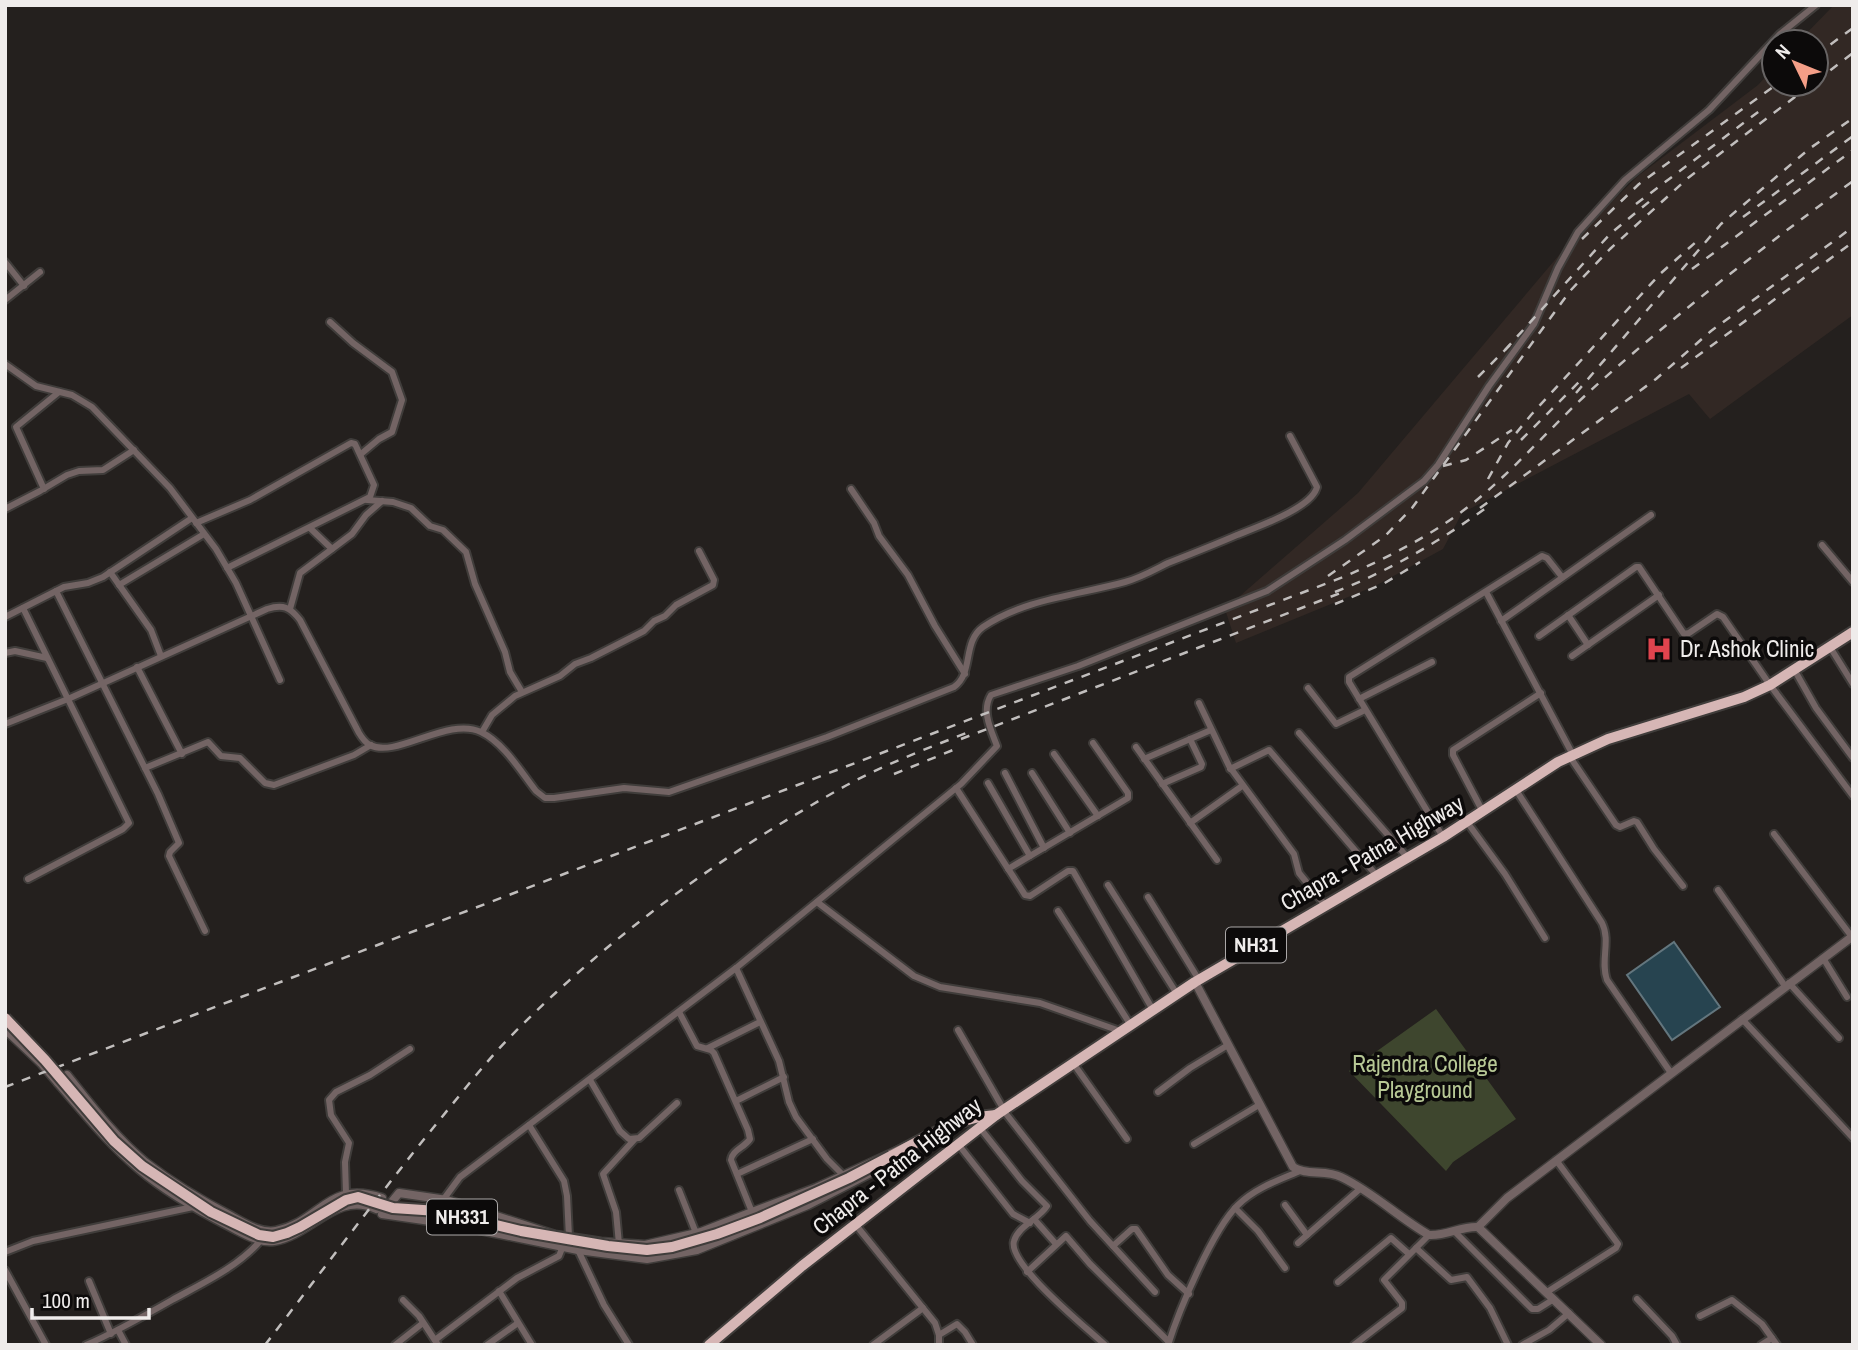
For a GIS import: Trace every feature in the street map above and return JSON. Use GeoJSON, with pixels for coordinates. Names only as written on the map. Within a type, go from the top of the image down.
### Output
{"type":"FeatureCollection","features":[{"type":"Feature","properties":{"kind":"highway","name":"Chapra - Patna Highway"},"geometry":{"type":"LineString","coordinates":[[709,1345],[771,1291],[958,1144],[1073,1062],[1197,981],[1443,837],[1571,756],[1608,739],[1718,707],[1770,685],[1853,632]]}},
{"type":"Feature","properties":{"kind":"highway","name":"NH331"},"geometry":{"type":"LineString","coordinates":[[5,1018],[114,1141],[142,1166],[211,1212],[259,1235],[272,1237],[293,1230],[346,1200],[358,1198],[393,1208],[438,1211],[521,1231],[608,1246],[647,1250],[672,1247],[760,1218],[849,1178],[956,1122],[1001,1112]]}},
{"type":"Feature","properties":{"kind":"street"},"geometry":{"type":"LineString","coordinates":[[443,1200],[460,1177],[736,968],[956,788],[997,746],[987,715],[987,702],[994,693],[1078,666],[1267,591],[1345,540],[1424,481],[1438,465],[1489,386],[1534,324],[1558,268],[1584,225],[1625,180],[1709,110],[1780,34],[1816,5]]}},
{"type":"Feature","properties":{"kind":"street"},"geometry":{"type":"LineString","coordinates":[[5,262],[24,286]]}},
{"type":"Feature","properties":{"kind":"street"},"geometry":{"type":"LineString","coordinates":[[5,300],[40,272]]}},
{"type":"Feature","properties":{"kind":"street"},"geometry":{"type":"LineString","coordinates":[[330,322],[389,369],[402,398],[392,432],[360,454]]}},
{"type":"Feature","properties":{"kind":"street"},"geometry":{"type":"LineString","coordinates":[[5,365],[36,386],[78,398],[92,407],[170,488],[227,568],[280,680]]}},
{"type":"Feature","properties":{"kind":"street"},"geometry":{"type":"LineString","coordinates":[[44,489],[16,427],[59,392]]}},
{"type":"Feature","properties":{"kind":"street"},"geometry":{"type":"LineString","coordinates":[[5,724],[68,699],[276,606],[290,609],[300,620],[359,733],[370,745],[390,747],[467,728],[482,732],[508,755],[537,792],[545,797],[565,797],[624,788],[662,793],[758,762],[950,689],[961,682],[969,648],[976,634],[985,626],[1024,607],[1138,578],[1262,525],[1308,499],[1315,492],[1316,482],[1290,436]]}},
{"type":"Feature","properties":{"kind":"street"},"geometry":{"type":"LineString","coordinates":[[5,617],[64,587],[96,580],[194,521],[250,500],[352,443],[374,485],[367,500],[227,568]]}},
{"type":"Feature","properties":{"kind":"street"},"geometry":{"type":"LineString","coordinates":[[5,509],[72,472],[103,470],[134,450]]}},
{"type":"Feature","properties":{"kind":"street"},"geometry":{"type":"LineString","coordinates":[[852,489],[874,523],[879,536],[908,575],[965,674]]}},
{"type":"Feature","properties":{"kind":"street"},"geometry":{"type":"LineString","coordinates":[[367,500],[411,508],[430,526],[443,530],[466,552],[475,584],[505,652],[510,672],[522,692]]}},
{"type":"Feature","properties":{"kind":"street"},"geometry":{"type":"LineString","coordinates":[[290,609],[300,573],[356,531],[366,514],[382,501]]}},
{"type":"Feature","properties":{"kind":"street"},"geometry":{"type":"LineString","coordinates":[[1501,621],[1651,515]]}},
{"type":"Feature","properties":{"kind":"street"},"geometry":{"type":"LineString","coordinates":[[310,527],[332,549]]}},
{"type":"Feature","properties":{"kind":"street"},"geometry":{"type":"LineString","coordinates":[[119,585],[204,534]]}},
{"type":"Feature","properties":{"kind":"street"},"geometry":{"type":"LineString","coordinates":[[1822,545],[1853,582]]}},
{"type":"Feature","properties":{"kind":"street"},"geometry":{"type":"LineString","coordinates":[[482,732],[492,715],[522,692],[560,676],[575,664],[644,631],[676,604],[713,585],[714,580],[699,551]]}},
{"type":"Feature","properties":{"kind":"street"},"geometry":{"type":"LineString","coordinates":[[1443,837],[1348,680],[1352,674],[1542,556],[1547,558],[1562,577]]}},
{"type":"Feature","properties":{"kind":"street"},"geometry":{"type":"LineString","coordinates":[[1539,636],[1637,567],[1641,569],[1684,634],[1689,634],[1717,614],[1722,615],[1770,685],[1853,796]]}},
{"type":"Feature","properties":{"kind":"street"},"geometry":{"type":"LineString","coordinates":[[110,572],[150,630],[161,656]]}},
{"type":"Feature","properties":{"kind":"street"},"geometry":{"type":"LineString","coordinates":[[56,591],[145,768],[179,844],[169,856],[205,931]]}},
{"type":"Feature","properties":{"kind":"street"},"geometry":{"type":"LineString","coordinates":[[1486,592],[1541,693],[1571,756],[1616,825],[1620,827],[1637,822],[1683,886]]}},
{"type":"Feature","properties":{"kind":"street"},"geometry":{"type":"LineString","coordinates":[[1572,656],[1659,595]]}},
{"type":"Feature","properties":{"kind":"street"},"geometry":{"type":"LineString","coordinates":[[23,608],[128,819],[128,825],[28,879]]}},
{"type":"Feature","properties":{"kind":"street"},"geometry":{"type":"LineString","coordinates":[[1568,615],[1588,645]]}},
{"type":"Feature","properties":{"kind":"street"},"geometry":{"type":"LineString","coordinates":[[1830,648],[1853,684]]}},
{"type":"Feature","properties":{"kind":"street"},"geometry":{"type":"LineString","coordinates":[[5,653],[15,651],[47,658]]}},
{"type":"Feature","properties":{"kind":"street"},"geometry":{"type":"LineString","coordinates":[[1359,699],[1432,662]]}},
{"type":"Feature","properties":{"kind":"street"},"geometry":{"type":"LineString","coordinates":[[137,667],[182,754]]}},
{"type":"Feature","properties":{"kind":"street"},"geometry":{"type":"LineString","coordinates":[[1795,670],[1816,708],[1853,758]]}},
{"type":"Feature","properties":{"kind":"street"},"geometry":{"type":"LineString","coordinates":[[1308,688],[1336,724],[1365,710]]}},
{"type":"Feature","properties":{"kind":"street"},"geometry":{"type":"LineString","coordinates":[[1483,812],[1453,755],[1453,750],[1541,693]]}},
{"type":"Feature","properties":{"kind":"street"},"geometry":{"type":"LineString","coordinates":[[1199,703],[1230,769],[1294,854],[1301,876],[1325,905]]}},
{"type":"Feature","properties":{"kind":"street"},"geometry":{"type":"LineString","coordinates":[[1144,759],[1211,730]]}},
{"type":"Feature","properties":{"kind":"street"},"geometry":{"type":"LineString","coordinates":[[1299,733],[1408,858]]}},
{"type":"Feature","properties":{"kind":"street"},"geometry":{"type":"LineString","coordinates":[[1163,784],[1202,766],[1190,739]]}},
{"type":"Feature","properties":{"kind":"street"},"geometry":{"type":"LineString","coordinates":[[145,768],[208,742],[221,756],[240,758],[265,783],[274,785],[354,755],[370,745]]}},
{"type":"Feature","properties":{"kind":"street"},"geometry":{"type":"LineString","coordinates":[[1008,869],[1127,799],[1129,795],[1093,743]]}},
{"type":"Feature","properties":{"kind":"street"},"geometry":{"type":"LineString","coordinates":[[1136,747],[1217,860]]}},
{"type":"Feature","properties":{"kind":"street"},"geometry":{"type":"LineString","coordinates":[[1230,769],[1265,750],[1270,751],[1377,876]]}},
{"type":"Feature","properties":{"kind":"street"},"geometry":{"type":"LineString","coordinates":[[1054,754],[1098,816]]}},
{"type":"Feature","properties":{"kind":"street"},"geometry":{"type":"LineString","coordinates":[[1005,773],[1044,848]]}},
{"type":"Feature","properties":{"kind":"street"},"geometry":{"type":"LineString","coordinates":[[1032,773],[1070,833]]}},
{"type":"Feature","properties":{"kind":"street"},"geometry":{"type":"LineString","coordinates":[[988,783],[1030,856]]}},
{"type":"Feature","properties":{"kind":"street"},"geometry":{"type":"LineString","coordinates":[[1190,823],[1242,786]]}},
{"type":"Feature","properties":{"kind":"street"},"geometry":{"type":"LineString","coordinates":[[956,788],[1028,897],[1068,871],[1073,871],[1153,1010]]}},
{"type":"Feature","properties":{"kind":"street"},"geometry":{"type":"LineString","coordinates":[[1516,790],[1605,929],[1604,969],[1607,979],[1671,1073]]}},
{"type":"Feature","properties":{"kind":"street"},"geometry":{"type":"LineString","coordinates":[[1467,822],[1505,874],[1545,938]]}},
{"type":"Feature","properties":{"kind":"street"},"geometry":{"type":"LineString","coordinates":[[1478,1227],[1507,1198],[1852,936],[1774,834]]}},
{"type":"Feature","properties":{"kind":"street"},"geometry":{"type":"LineString","coordinates":[[1108,885],[1177,994]]}},
{"type":"Feature","properties":{"kind":"street"},"geometry":{"type":"LineString","coordinates":[[1718,890],[1787,985],[1839,1038]]}},
{"type":"Feature","properties":{"kind":"street"},"geometry":{"type":"LineString","coordinates":[[1148,897],[1197,981],[1289,1162],[1300,1171]]}},
{"type":"Feature","properties":{"kind":"street"},"geometry":{"type":"LineString","coordinates":[[817,902],[926,983],[1040,1003],[1120,1031]]}},
{"type":"Feature","properties":{"kind":"street"},"geometry":{"type":"LineString","coordinates":[[1058,911],[1130,1024]]}},
{"type":"Feature","properties":{"kind":"street"},"geometry":{"type":"LineString","coordinates":[[1823,958],[1847,996]]}},
{"type":"Feature","properties":{"kind":"street"},"geometry":{"type":"LineString","coordinates":[[736,968],[779,1061],[792,1108],[827,1159],[844,1175]]}},
{"type":"Feature","properties":{"kind":"street"},"geometry":{"type":"LineString","coordinates":[[5,1011],[54,1064],[47,1070]]}},
{"type":"Feature","properties":{"kind":"street"},"geometry":{"type":"LineString","coordinates":[[678,1012],[697,1046],[711,1049],[714,1053],[750,1136],[745,1146],[731,1157],[752,1212]]}},
{"type":"Feature","properties":{"kind":"street"},"geometry":{"type":"LineString","coordinates":[[1742,1019],[1853,1138]]}},
{"type":"Feature","properties":{"kind":"street"},"geometry":{"type":"LineString","coordinates":[[706,1049],[760,1022]]}},
{"type":"Feature","properties":{"kind":"street"},"geometry":{"type":"LineString","coordinates":[[5,1029],[47,1070],[112,1144],[139,1169],[194,1207],[257,1240],[273,1241],[303,1230],[347,1204],[358,1203],[380,1210],[578,1250],[647,1259],[697,1250],[808,1205],[894,1161],[922,1140]]}},
{"type":"Feature","properties":{"kind":"street"},"geometry":{"type":"LineString","coordinates":[[958,1030],[1001,1112],[1154,1292]]}},
{"type":"Feature","properties":{"kind":"street"},"geometry":{"type":"LineString","coordinates":[[1158,1092],[1228,1045]]}},
{"type":"Feature","properties":{"kind":"street"},"geometry":{"type":"LineString","coordinates":[[346,1193],[345,1162],[349,1143],[331,1115],[329,1100],[336,1092],[410,1049]]}},
{"type":"Feature","properties":{"kind":"street"},"geometry":{"type":"LineString","coordinates":[[1073,1062],[1127,1139]]}},
{"type":"Feature","properties":{"kind":"street"},"geometry":{"type":"LineString","coordinates":[[58,1083],[67,1075],[101,1117],[145,1162],[214,1208],[248,1225],[272,1232],[299,1224],[346,1193],[359,1192],[382,1198],[380,1210]]}},
{"type":"Feature","properties":{"kind":"street"},"geometry":{"type":"LineString","coordinates":[[736,1101],[784,1077]]}},
{"type":"Feature","properties":{"kind":"street"},"geometry":{"type":"LineString","coordinates":[[590,1080],[620,1131],[634,1140]]}},
{"type":"Feature","properties":{"kind":"street"},"geometry":{"type":"LineString","coordinates":[[619,1244],[616,1212],[603,1174],[634,1140],[677,1103]]}},
{"type":"Feature","properties":{"kind":"street"},"geometry":{"type":"LineString","coordinates":[[1194,1144],[1259,1105]]}},
{"type":"Feature","properties":{"kind":"street"},"geometry":{"type":"LineString","coordinates":[[529,1125],[565,1181],[569,1237]]}},
{"type":"Feature","properties":{"kind":"street"},"geometry":{"type":"LineString","coordinates":[[980,1128],[1022,1181],[1046,1206],[1016,1237],[1013,1246],[1017,1258],[1027,1272],[1105,1345]]}},
{"type":"Feature","properties":{"kind":"street"},"geometry":{"type":"LineString","coordinates":[[737,1174],[813,1139]]}},
{"type":"Feature","properties":{"kind":"street"},"geometry":{"type":"LineString","coordinates":[[380,1210],[399,1193],[443,1200],[569,1237],[645,1245],[696,1233],[752,1212],[922,1140]]}},
{"type":"Feature","properties":{"kind":"street"},"geometry":{"type":"LineString","coordinates":[[958,1144],[1013,1214],[1032,1221],[1056,1244]]}},
{"type":"Feature","properties":{"kind":"street"},"geometry":{"type":"LineString","coordinates":[[1455,1232],[1532,1309],[1538,1308],[1618,1244],[1556,1160]]}},
{"type":"Feature","properties":{"kind":"street"},"geometry":{"type":"LineString","coordinates":[[1027,1272],[1064,1236],[1067,1237],[1168,1343],[1215,1238],[1235,1208],[1258,1190],[1300,1171],[1331,1173],[1361,1188],[1429,1235],[1444,1236],[1469,1227],[1478,1227],[1601,1345]]}},
{"type":"Feature","properties":{"kind":"street"},"geometry":{"type":"LineString","coordinates":[[1298,1243],[1361,1188]]}},
{"type":"Feature","properties":{"kind":"street"},"geometry":{"type":"LineString","coordinates":[[679,1189],[696,1233]]}},
{"type":"Feature","properties":{"kind":"street"},"geometry":{"type":"LineString","coordinates":[[1285,1205],[1307,1235]]}},
{"type":"Feature","properties":{"kind":"street"},"geometry":{"type":"LineString","coordinates":[[5,1252],[33,1241],[194,1207]]}},
{"type":"Feature","properties":{"kind":"street"},"geometry":{"type":"LineString","coordinates":[[1235,1208],[1258,1231],[1285,1268]]}},
{"type":"Feature","properties":{"kind":"street"},"geometry":{"type":"LineString","coordinates":[[855,1224],[935,1323],[939,1345]]}},
{"type":"Feature","properties":{"kind":"street"},"geometry":{"type":"LineString","coordinates":[[1113,1246],[1132,1228],[1136,1229],[1171,1278],[1189,1294]]}},
{"type":"Feature","properties":{"kind":"street"},"geometry":{"type":"LineString","coordinates":[[1358,1343],[1402,1308],[1401,1301],[1384,1280],[1429,1235]]}},
{"type":"Feature","properties":{"kind":"street"},"geometry":{"type":"LineString","coordinates":[[1338,1282],[1391,1238],[1409,1254]]}},
{"type":"Feature","properties":{"kind":"street"},"geometry":{"type":"LineString","coordinates":[[86,1345],[111,1334],[220,1273],[245,1256],[261,1240]]}},
{"type":"Feature","properties":{"kind":"street"},"geometry":{"type":"LineString","coordinates":[[403,1300],[437,1343],[517,1278],[559,1256],[563,1246]]}},
{"type":"Feature","properties":{"kind":"street"},"geometry":{"type":"LineString","coordinates":[[1416,1248],[1451,1280],[1465,1276],[1469,1279],[1490,1308],[1508,1345]]}},
{"type":"Feature","properties":{"kind":"street"},"geometry":{"type":"LineString","coordinates":[[578,1250],[598,1295],[629,1345]]}},
{"type":"Feature","properties":{"kind":"street"},"geometry":{"type":"LineString","coordinates":[[5,1270],[46,1345]]}},
{"type":"Feature","properties":{"kind":"street"},"geometry":{"type":"LineString","coordinates":[[89,1280],[111,1334]]}},
{"type":"Feature","properties":{"kind":"street"},"geometry":{"type":"LineString","coordinates":[[499,1291],[532,1345]]}},
{"type":"Feature","properties":{"kind":"street"},"geometry":{"type":"LineString","coordinates":[[1637,1299],[1672,1336],[1677,1345]]}},
{"type":"Feature","properties":{"kind":"street"},"geometry":{"type":"LineString","coordinates":[[1700,1316],[1732,1300],[1762,1324],[1777,1345]]}},
{"type":"Feature","properties":{"kind":"street"},"geometry":{"type":"LineString","coordinates":[[873,1345],[923,1308]]}},
{"type":"Feature","properties":{"kind":"street"},"geometry":{"type":"LineString","coordinates":[[1522,1345],[1549,1330],[1569,1313]]}},
{"type":"Feature","properties":{"kind":"street"},"geometry":{"type":"LineString","coordinates":[[395,1345],[423,1323]]}},
{"type":"Feature","properties":{"kind":"street"},"geometry":{"type":"LineString","coordinates":[[487,1345],[519,1323]]}},
{"type":"Feature","properties":{"kind":"street"},"geometry":{"type":"LineString","coordinates":[[939,1335],[957,1324],[973,1345]]}},
{"type":"Feature","properties":{"kind":"street"},"geometry":{"type":"LineString","coordinates":[[118,1330],[126,1345]]}},
{"type":"Feature","properties":{"kind":"street"},"geometry":{"type":"LineString","coordinates":[[1761,1345],[1772,1338]]}},
{"type":"Feature","properties":{"kind":"shaded area"},"geometry":{"type":"Polygon","coordinates":[[[1834,5],[1853,5],[1853,315],[1710,419],[1689,394],[1462,513],[1443,549],[1375,586],[1236,643],[1225,609],[1358,493],[1565,248],[1638,176],[1760,83],[1760,98],[1830,98],[1830,28],[1812,28],[1834,5]]]}},
{"type":"Feature","properties":{"kind":"green space","name":"Rajendra College Playground"},"geometry":{"type":"Polygon","coordinates":[[[1436,1009],[1516,1119],[1453,1162],[1446,1171],[1349,1071],[1436,1009]]]}},
{"type":"Feature","properties":{"kind":"water"},"geometry":{"type":"Polygon","coordinates":[[[1674,942],[1720,1007],[1672,1040],[1627,975],[1674,942]]]}},
{"type":"Feature","properties":{"kind":"railway"},"geometry":{"type":"LineString","coordinates":[[1830,45],[1853,28]]}},
{"type":"Feature","properties":{"kind":"railway"},"geometry":{"type":"LineString","coordinates":[[1830,70],[1853,53]]}},
{"type":"Feature","properties":{"kind":"railway"},"geometry":{"type":"LineString","coordinates":[[1582,239],[1639,184],[1760,96]]}},
{"type":"Feature","properties":{"kind":"railway"},"geometry":{"type":"LineString","coordinates":[[1328,576],[1385,536],[1412,508],[1570,291],[1610,249],[1688,178],[1794,98]]}},
{"type":"Feature","properties":{"kind":"railway"},"geometry":{"type":"LineString","coordinates":[[1636,204],[1762,109]]}},
{"type":"Feature","properties":{"kind":"railway"},"geometry":{"type":"LineString","coordinates":[[1576,393],[1721,224],[1809,149],[1853,118]]}},
{"type":"Feature","properties":{"kind":"railway"},"geometry":{"type":"LineString","coordinates":[[1743,217],[1853,136]]}},
{"type":"Feature","properties":{"kind":"railway"},"geometry":{"type":"LineString","coordinates":[[1692,269],[1853,150]]}},
{"type":"Feature","properties":{"kind":"railway"},"geometry":{"type":"LineString","coordinates":[[5,1087],[1346,576],[1381,560],[1431,532],[1478,499],[1584,396],[1661,329],[1853,181]]}},
{"type":"Feature","properties":{"kind":"railway"},"geometry":{"type":"LineString","coordinates":[[1505,350],[1610,234],[1650,201]]}},
{"type":"Feature","properties":{"kind":"railway"},"geometry":{"type":"LineString","coordinates":[[1480,508],[1656,379],[1711,331],[1853,227]]}},
{"type":"Feature","properties":{"kind":"railway"},"geometry":{"type":"LineString","coordinates":[[1488,479],[1508,443],[1531,415],[1660,274],[1697,241]]}},
{"type":"Feature","properties":{"kind":"railway"},"geometry":{"type":"LineString","coordinates":[[1681,368],[1853,242]]}},
{"type":"Feature","properties":{"kind":"railway"},"geometry":{"type":"LineString","coordinates":[[1478,377],[1510,345]]}},
{"type":"Feature","properties":{"kind":"railway"},"geometry":{"type":"LineString","coordinates":[[1521,440],[1580,381]]}},
{"type":"Feature","properties":{"kind":"railway"},"geometry":{"type":"LineString","coordinates":[[1443,466],[1466,460],[1512,430]]}},
{"type":"Feature","properties":{"kind":"railway"},"geometry":{"type":"LineString","coordinates":[[1335,592],[1416,553],[1490,505]]}},
{"type":"Feature","properties":{"kind":"railway"},"geometry":{"type":"LineString","coordinates":[[1335,604],[1383,584],[1420,562]]}},
{"type":"Feature","properties":{"kind":"railway"},"geometry":{"type":"LineString","coordinates":[[961,739],[1343,592]]}},
{"type":"Feature","properties":{"kind":"railway"},"geometry":{"type":"LineString","coordinates":[[265,1345],[393,1178],[481,1069],[509,1038],[586,965],[712,868],[801,811],[877,770],[969,732]]}},
{"type":"Feature","properties":{"kind":"railway"},"geometry":{"type":"LineString","coordinates":[[894,774],[953,750]]}},
{"type":"Feature","properties":{"kind":"place","name":"Dr. Ashok Clinic"},"geometry":{"type":"Point","coordinates":[1659,649]}}]}
